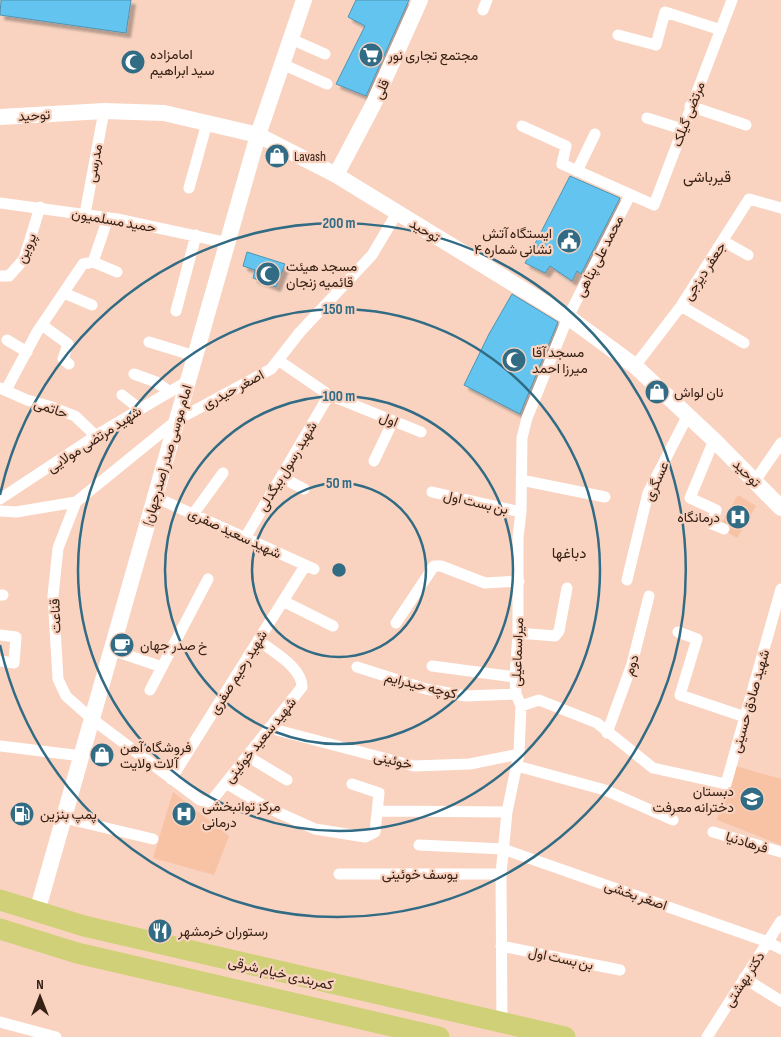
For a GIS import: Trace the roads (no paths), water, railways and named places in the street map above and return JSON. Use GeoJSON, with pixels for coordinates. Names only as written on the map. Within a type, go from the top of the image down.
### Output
{"type":"FeatureCollection","features":[{"type":"Feature","properties":{"kind":"highway","name":"کمربندی خیام شرقی"},"geometry":{"type":"LineString","coordinates":[[0,900],[84,926],[565,1037]]}},
{"type":"Feature","properties":{"kind":"highway","name":"کمربندی خیام شرقی"},"geometry":{"type":"LineString","coordinates":[[0,929],[77,953],[430,1035]]}},
{"type":"Feature","properties":{"kind":"highway"},"geometry":{"type":"LineString","coordinates":[[428,1006],[430,1035]]}},
{"type":"Feature","properties":{"kind":"main road","name":"(صدرجهان) امام موسی صدر"},"geometry":{"type":"LineString","coordinates":[[37,912],[258,135],[304,0]]}},
{"type":"Feature","properties":{"kind":"main road","name":"قلی"},"geometry":{"type":"LineString","coordinates":[[336,175],[374,105],[420,0]]}},
{"type":"Feature","properties":{"kind":"main road","name":"توحید"},"geometry":{"type":"LineString","coordinates":[[0,117],[104,111],[164,113],[258,135],[336,175],[568,317],[635,366],[714,440],[781,508]]}},
{"type":"Feature","properties":{"kind":"street","name":"مرتضی گیلک"},"geometry":{"type":"LineString","coordinates":[[630,196],[654,206],[690,106],[732,0]]}},
{"type":"Feature","properties":{"kind":"street"},"geometry":{"type":"LineString","coordinates":[[618,36],[656,45],[665,12],[721,30]]}},
{"type":"Feature","properties":{"kind":"street"},"geometry":{"type":"LineString","coordinates":[[291,39],[324,54]]}},
{"type":"Feature","properties":{"kind":"street"},"geometry":{"type":"LineString","coordinates":[[282,64],[327,84]]}},
{"type":"Feature","properties":{"kind":"street"},"geometry":{"type":"LineString","coordinates":[[690,106],[746,125]]}},
{"type":"Feature","properties":{"kind":"street","name":"مدرسی"},"geometry":{"type":"LineString","coordinates":[[85,214],[104,111]]}},
{"type":"Feature","properties":{"kind":"street"},"geometry":{"type":"LineString","coordinates":[[647,118],[682,129]]}},
{"type":"Feature","properties":{"kind":"street"},"geometry":{"type":"LineString","coordinates":[[189,188],[207,123]]}},
{"type":"Feature","properties":{"kind":"street"},"geometry":{"type":"LineString","coordinates":[[522,126],[566,146],[562,164],[630,196]]}},
{"type":"Feature","properties":{"kind":"street"},"geometry":{"type":"LineString","coordinates":[[577,171],[595,134]]}},
{"type":"Feature","properties":{"kind":"street","name":"محمد علی پناهی"},"geometry":{"type":"LineString","coordinates":[[568,317],[630,196]]}},
{"type":"Feature","properties":{"kind":"street","name":"جعفر دیزجی"},"geometry":{"type":"LineString","coordinates":[[635,366],[681,306],[750,199],[781,208]]}},
{"type":"Feature","properties":{"kind":"street","name":"حمید مسلمیون"},"geometry":{"type":"LineString","coordinates":[[0,203],[40,207],[108,218],[228,243]]}},
{"type":"Feature","properties":{"kind":"street","name":"پروین"},"geometry":{"type":"LineString","coordinates":[[0,276],[9,276],[24,259],[40,207]]}},
{"type":"Feature","properties":{"kind":"street","name":"اصغر حیدری"},"geometry":{"type":"LineString","coordinates":[[76,502],[177,420],[271,369],[300,332],[372,255],[397,213]]}},
{"type":"Feature","properties":{"kind":"street"},"geometry":{"type":"LineString","coordinates":[[93,262],[108,218]]}},
{"type":"Feature","properties":{"kind":"street"},"geometry":{"type":"LineString","coordinates":[[176,310],[196,235]]}},
{"type":"Feature","properties":{"kind":"street"},"geometry":{"type":"LineString","coordinates":[[723,241],[748,255]]}},
{"type":"Feature","properties":{"kind":"street"},"geometry":{"type":"LineString","coordinates":[[3,389],[28,352],[42,325],[83,264],[93,262],[117,272]]}},
{"type":"Feature","properties":{"kind":"street"},"geometry":{"type":"LineString","coordinates":[[64,293],[92,305]]}},
{"type":"Feature","properties":{"kind":"street"},"geometry":{"type":"LineString","coordinates":[[681,306],[744,342]]}},
{"type":"Feature","properties":{"kind":"street","name":"میراسماعیلی"},"geometry":{"type":"LineString","coordinates":[[502,1023],[501,874],[507,812],[519,754],[522,706],[516,694],[515,677],[518,633],[518,537],[521,512],[522,438],[527,418],[568,317]]}},
{"type":"Feature","properties":{"kind":"street"},"geometry":{"type":"LineString","coordinates":[[42,325],[68,344],[63,359],[69,364]]}},
{"type":"Feature","properties":{"kind":"street"},"geometry":{"type":"LineString","coordinates":[[8,340],[28,352]]}},
{"type":"Feature","properties":{"kind":"street"},"geometry":{"type":"LineString","coordinates":[[149,342],[195,356]]}},
{"type":"Feature","properties":{"kind":"street","name":"اول"},"geometry":{"type":"LineString","coordinates":[[278,360],[329,395],[420,432]]}},
{"type":"Feature","properties":{"kind":"street"},"geometry":{"type":"LineString","coordinates":[[134,374],[156,382],[170,392]]}},
{"type":"Feature","properties":{"kind":"street","name":"شهید مرتضی مولایی"},"geometry":{"type":"LineString","coordinates":[[0,499],[96,436],[188,381]]}},
{"type":"Feature","properties":{"kind":"street","name":"حاتمی"},"geometry":{"type":"LineString","coordinates":[[3,389],[75,416],[96,436]]}},
{"type":"Feature","properties":{"kind":"street"},"geometry":{"type":"LineString","coordinates":[[122,395],[140,409]]}},
{"type":"Feature","properties":{"kind":"street","name":"شهید رسول بیگدلی"},"geometry":{"type":"LineString","coordinates":[[245,538],[329,395]]}},
{"type":"Feature","properties":{"kind":"street","name":"عسگری"},"geometry":{"type":"LineString","coordinates":[[627,580],[648,493],[688,415]]}},
{"type":"Feature","properties":{"kind":"street"},"geometry":{"type":"LineString","coordinates":[[374,462],[393,421]]}},
{"type":"Feature","properties":{"kind":"street"},"geometry":{"type":"LineString","coordinates":[[714,440],[690,498],[716,510],[712,524],[724,529]]}},
{"type":"Feature","properties":{"kind":"street"},"geometry":{"type":"LineString","coordinates":[[755,481],[781,443]]}},
{"type":"Feature","properties":{"kind":"street"},"geometry":{"type":"LineString","coordinates":[[194,513],[222,473]]}},
{"type":"Feature","properties":{"kind":"street"},"geometry":{"type":"LineString","coordinates":[[281,476],[304,489]]}},
{"type":"Feature","properties":{"kind":"street"},"geometry":{"type":"LineString","coordinates":[[521,480],[604,497]]}},
{"type":"Feature","properties":{"kind":"street","name":"بن بست اول"},"geometry":{"type":"LineString","coordinates":[[432,492],[521,512]]}},
{"type":"Feature","properties":{"kind":"street","name":"شهید سعید صفری"},"geometry":{"type":"LineString","coordinates":[[155,497],[310,567]]}},
{"type":"Feature","properties":{"kind":"street"},"geometry":{"type":"LineString","coordinates":[[0,510],[16,512],[76,502]]}},
{"type":"Feature","properties":{"kind":"street","name":"قناعت"},"geometry":{"type":"LineString","coordinates":[[76,502],[58,548],[53,596],[56,656],[58,679],[66,696],[92,719]]}},
{"type":"Feature","properties":{"kind":"street"},"geometry":{"type":"LineString","coordinates":[[396,623],[434,566],[441,566],[485,582],[519,581]]}},
{"type":"Feature","properties":{"kind":"street","name":"شهید رحیم صفری"},"geometry":{"type":"LineString","coordinates":[[171,779],[283,601],[310,567]]}},
{"type":"Feature","properties":{"kind":"street"},"geometry":{"type":"LineString","coordinates":[[150,690],[208,579]]}},
{"type":"Feature","properties":{"kind":"street"},"geometry":{"type":"LineString","coordinates":[[518,633],[555,636],[559,631],[567,588]]}},
{"type":"Feature","properties":{"kind":"street","name":"شهید صادق حسینی"},"geometry":{"type":"LineString","coordinates":[[607,733],[653,768],[726,784],[781,589]]}},
{"type":"Feature","properties":{"kind":"street","name":"دوم"},"geometry":{"type":"LineString","coordinates":[[607,733],[632,664],[649,596]]}},
{"type":"Feature","properties":{"kind":"street"},"geometry":{"type":"LineString","coordinates":[[283,601],[333,626]]}},
{"type":"Feature","properties":{"kind":"street"},"geometry":{"type":"LineString","coordinates":[[678,632],[697,639],[680,695],[745,717]]}},
{"type":"Feature","properties":{"kind":"street"},"geometry":{"type":"LineString","coordinates":[[0,635],[16,637],[14,664],[0,661]]}},
{"type":"Feature","properties":{"kind":"street","name":"شهید سعید خوئینی"},"geometry":{"type":"LineString","coordinates":[[92,719],[200,800],[206,802],[213,799],[302,687],[302,678],[258,640]]}},
{"type":"Feature","properties":{"kind":"street"},"geometry":{"type":"LineString","coordinates":[[112,650],[162,667]]}},
{"type":"Feature","properties":{"kind":"street"},"geometry":{"type":"LineString","coordinates":[[432,666],[515,677]]}},
{"type":"Feature","properties":{"kind":"street","name":"کوچه حیدرایم"},"geometry":{"type":"LineString","coordinates":[[357,667],[426,689],[466,696],[516,694]]}},
{"type":"Feature","properties":{"kind":"street"},"geometry":{"type":"LineString","coordinates":[[522,706],[539,700],[597,723],[607,733]]}},
{"type":"Feature","properties":{"kind":"street","name":"خوئینی"},"geometry":{"type":"LineString","coordinates":[[269,728],[414,766],[470,764],[519,754]]}},
{"type":"Feature","properties":{"kind":"street"},"geometry":{"type":"LineString","coordinates":[[0,746],[82,756]]}},
{"type":"Feature","properties":{"kind":"street"},"geometry":{"type":"LineString","coordinates":[[247,756],[287,780]]}},
{"type":"Feature","properties":{"kind":"street"},"geometry":{"type":"LineString","coordinates":[[517,766],[605,790],[673,820]]}},
{"type":"Feature","properties":{"kind":"street"},"geometry":{"type":"LineString","coordinates":[[226,783],[266,806],[315,829],[365,837],[372,836],[375,832],[380,796],[377,790],[352,784]]}},
{"type":"Feature","properties":{"kind":"street"},"geometry":{"type":"LineString","coordinates":[[378,811],[507,812]]}},
{"type":"Feature","properties":{"kind":"street"},"geometry":{"type":"LineString","coordinates":[[64,818],[153,839]]}},
{"type":"Feature","properties":{"kind":"street","name":"فرهادنیا"},"geometry":{"type":"LineString","coordinates":[[713,832],[781,852]]}},
{"type":"Feature","properties":{"kind":"street","name":"اصغر بخشی"},"geometry":{"type":"LineString","coordinates":[[419,845],[504,849],[768,942],[781,949]]}},
{"type":"Feature","properties":{"kind":"street","name":"یوسف خوئینی"},"geometry":{"type":"LineString","coordinates":[[339,874],[501,874]]}},
{"type":"Feature","properties":{"kind":"street","name":"دکتر بهشتی"},"geometry":{"type":"LineString","coordinates":[[707,1037],[781,921]]}},
{"type":"Feature","properties":{"kind":"street","name":"بن بست اول"},"geometry":{"type":"LineString","coordinates":[[502,946],[620,970]]}},
{"type":"Feature","properties":{"kind":"street"},"geometry":{"type":"LineString","coordinates":[[744,978],[781,1001]]}},
{"type":"Feature","properties":{"kind":"street"},"geometry":{"type":"LineString","coordinates":[[0,1022],[41,1035],[56,1037]]}},
{"type":"Feature","properties":{"kind":"place","name":"مجتمع تجارى نور"},"geometry":{"type":"Point","coordinates":[371,55]}},
{"type":"Feature","properties":{"kind":"place","name":"امامزاده سید ابراهیم"},"geometry":{"type":"Point","coordinates":[133,62]}},
{"type":"Feature","properties":{"kind":"place","name":"Lavash"},"geometry":{"type":"Point","coordinates":[277,156]}},
{"type":"Feature","properties":{"kind":"place","name":"ایستگاه آتش نشانی شماره ۴"},"geometry":{"type":"Point","coordinates":[569,241]}},
{"type":"Feature","properties":{"kind":"place","name":"مسجد هیئت قائمیه زنجان"},"geometry":{"type":"Point","coordinates":[268,274]}},
{"type":"Feature","properties":{"kind":"place","name":"مسجد آقا میرزا احمد"},"geometry":{"type":"Point","coordinates":[514,360]}},
{"type":"Feature","properties":{"kind":"place","name":"نان لواش"},"geometry":{"type":"Point","coordinates":[657,392]}},
{"type":"Feature","properties":{"kind":"place","name":"درمانگاه"},"geometry":{"type":"Point","coordinates":[738,517]}},
{"type":"Feature","properties":{"kind":"place","name":"خ صدر جهان"},"geometry":{"type":"Point","coordinates":[122,645]}},
{"type":"Feature","properties":{"kind":"place","name":"فروشگاه آهن آلات ولایت"},"geometry":{"type":"Point","coordinates":[102,755]}},
{"type":"Feature","properties":{"kind":"place","name":"دبستان دخترانه معرفت"},"geometry":{"type":"Point","coordinates":[752,799]}},
{"type":"Feature","properties":{"kind":"place","name":"پمپ بنزین"},"geometry":{"type":"Point","coordinates":[22,814]}},
{"type":"Feature","properties":{"kind":"place","name":"مرکز توانبخشی درمانی"},"geometry":{"type":"Point","coordinates":[184,814]}},
{"type":"Feature","properties":{"kind":"place","name":"رستوران خرمشهر"},"geometry":{"type":"Point","coordinates":[160,931]}},
{"type":"Feature","properties":{"kind":"district","name":"قیرباشی"},"geometry":{"type":"Point","coordinates":[707,177]}},
{"type":"Feature","properties":{"kind":"district","name":"دباغها"},"geometry":{"type":"Point","coordinates":[569,553]}}]}
